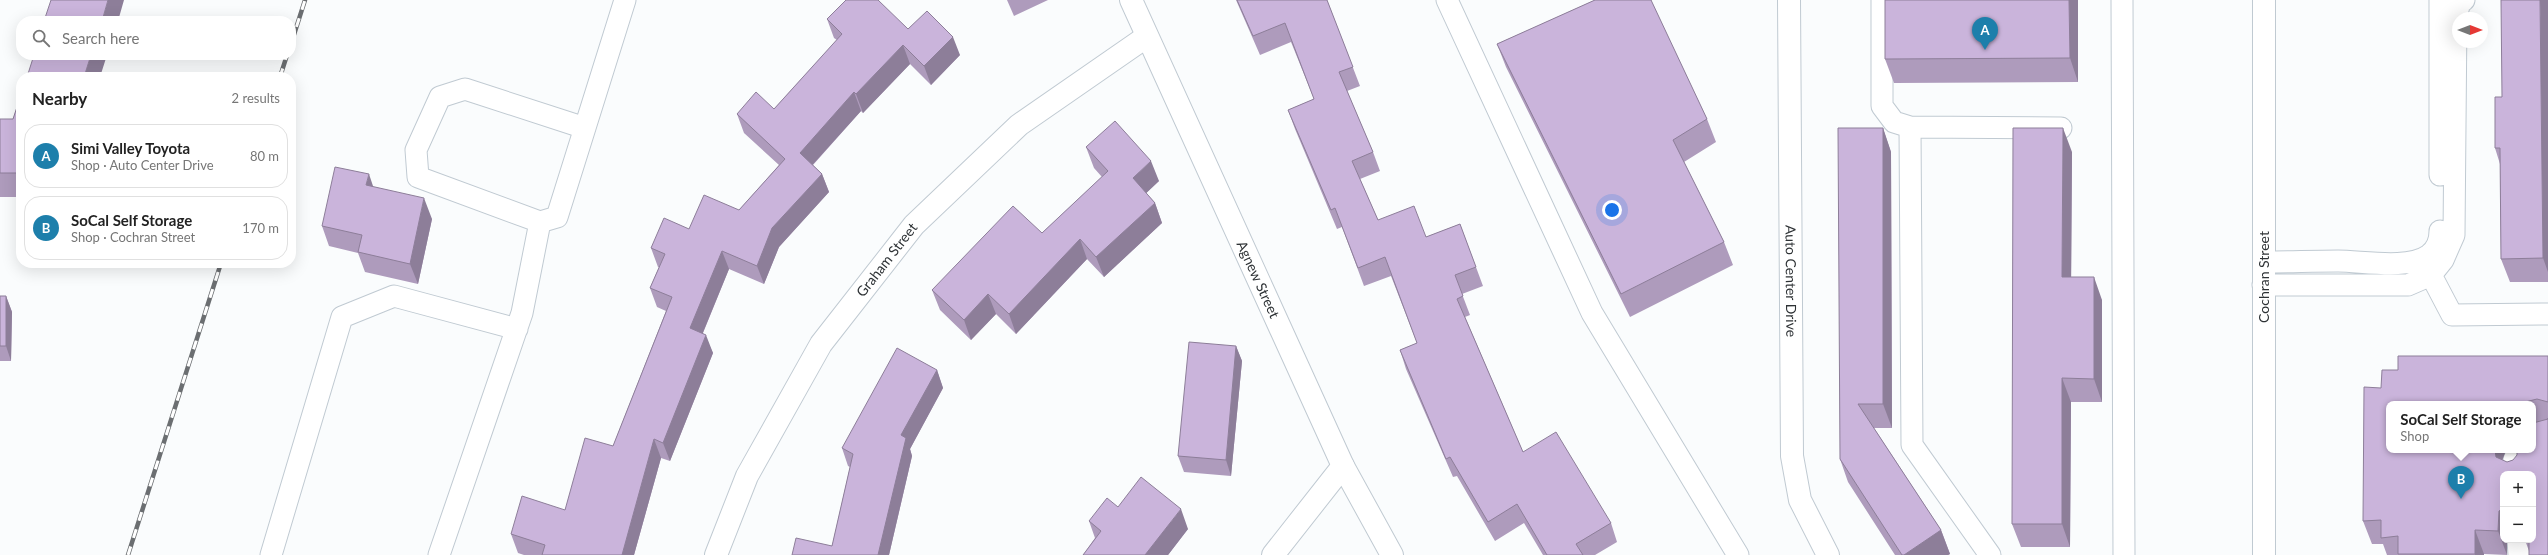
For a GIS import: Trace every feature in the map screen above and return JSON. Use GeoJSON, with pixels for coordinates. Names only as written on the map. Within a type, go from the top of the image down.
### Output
{"type":"FeatureCollection","features":[{"type":"Feature","properties":{"kind":"street","name":"Agnew Street"},"geometry":{"type":"LineString","coordinates":[[1131,0],[1146,37],[1344,466],[1392,555]]}},
{"type":"Feature","properties":{"kind":"street","name":"Auto Center Drive"},"geometry":{"type":"LineString","coordinates":[[1789,0],[1792,456],[1800,500],[1828,555]]}},
{"type":"Feature","properties":{"kind":"street","name":"Cochran Street"},"geometry":{"type":"LineString","coordinates":[[2264,0],[2264,555]]}},
{"type":"Feature","properties":{"kind":"street","name":"Graham Street"},"geometry":{"type":"LineString","coordinates":[[716,555],[747,476],[821,344],[914,225],[1019,125],[1146,37]]}},
{"type":"Feature","properties":{"kind":"street"},"geometry":{"type":"LineString","coordinates":[[1273,555],[1344,466]]}},
{"type":"Feature","properties":{"kind":"lane"},"geometry":{"type":"LineString","coordinates":[[585,128],[466,89],[440,97],[416,150],[418,177],[540,222],[557,217],[585,128],[625,0]]}},
{"type":"Feature","properties":{"kind":"lane"},"geometry":{"type":"LineString","coordinates":[[1447,0],[1592,313],[1738,555]]}},
{"type":"Feature","properties":{"kind":"lane"},"geometry":{"type":"LineString","coordinates":[[1882,0],[1882,106],[1894,122],[1910,127],[2061,128]]}},
{"type":"Feature","properties":{"kind":"lane"},"geometry":{"type":"LineString","coordinates":[[2122,0],[2124,555]]}},
{"type":"Feature","properties":{"kind":"lane"},"geometry":{"type":"LineString","coordinates":[[2263,285],[2408,285],[2431,275],[2443,260],[2454,234],[2456,16],[2460,3],[2464,0]]}},
{"type":"Feature","properties":{"kind":"lane"},"geometry":{"type":"LineString","coordinates":[[2264,262],[2340,261],[2387,264],[2423,257],[2430,254],[2440,240],[2440,3]]}},
{"type":"Feature","properties":{"kind":"lane"},"geometry":{"type":"LineString","coordinates":[[1910,127],[1912,446],[1990,555]]}},
{"type":"Feature","properties":{"kind":"lane"},"geometry":{"type":"LineString","coordinates":[[439,555],[522,313],[540,222]]}},
{"type":"Feature","properties":{"kind":"lane"},"geometry":{"type":"LineString","coordinates":[[2431,275],[2452,315],[2548,314]]}},
{"type":"Feature","properties":{"kind":"lane"},"geometry":{"type":"LineString","coordinates":[[271,555],[342,317],[394,296],[517,329]]}},
{"type":"Feature","properties":{"kind":"lane"},"geometry":{"type":"LineString","coordinates":[[2515,471],[2514,460],[2517,453]]}},
{"type":"Feature","properties":{"kind":"lane"},"geometry":{"type":"LineString","coordinates":[[2518,543],[2518,555]]}},
{"type":"Feature","properties":{"kind":"building"},"geometry":{"type":"Polygon","coordinates":[[[51,0],[108,0],[103,16],[46,16],[51,0]]]}},
{"type":"Feature","properties":{"kind":"building"},"geometry":{"type":"Polygon","coordinates":[[[846,0],[878,0],[908,29],[927,11],[953,37],[924,66],[903,45],[856,94],[854,92],[800,153],[822,174],[772,228],[757,266],[722,251],[690,328],[706,335],[663,443],[654,439],[622,555],[542,555],[545,545],[511,534],[522,496],[565,510],[585,438],[613,446],[672,297],[650,288],[665,254],[651,248],[664,218],[689,229],[704,195],[739,210],[785,159],[737,114],[756,92],[774,109],[842,34],[827,19],[846,0]]]}},
{"type":"Feature","properties":{"kind":"building"},"geometry":{"type":"Polygon","coordinates":[[[1237,0],[1327,0],[1353,67],[1339,72],[1373,152],[1352,161],[1378,220],[1414,206],[1426,237],[1460,224],[1476,267],[1455,275],[1463,296],[1457,299],[1523,452],[1556,432],[1611,523],[1576,544],[1583,555],[1547,555],[1517,504],[1488,522],[1450,457],[1446,459],[1400,350],[1417,343],[1385,257],[1358,268],[1335,208],[1331,210],[1288,110],[1314,99],[1285,23],[1253,36],[1237,0]]]}},
{"type":"Feature","properties":{"kind":"building"},"geometry":{"type":"Polygon","coordinates":[[[1595,0],[1651,0],[1707,119],[1673,140],[1724,242],[1621,294],[1497,44],[1595,0]]]}},
{"type":"Feature","properties":{"kind":"building"},"geometry":{"type":"Polygon","coordinates":[[[1885,0],[2069,0],[2070,58],[1885,59],[1885,0]]]}},
{"type":"Feature","properties":{"kind":"building"},"geometry":{"type":"Polygon","coordinates":[[[2501,0],[2540,0],[2543,258],[2501,259],[2500,148],[2495,148],[2495,97],[2502,97],[2501,0]]]}},
{"type":"Feature","properties":{"kind":"building"},"geometry":{"type":"Polygon","coordinates":[[[32,60],[89,60],[86,72],[29,72],[32,60]]]}},
{"type":"Feature","properties":{"kind":"building"},"geometry":{"type":"Polygon","coordinates":[[[16,110],[16,173],[0,173],[0,119],[13,119],[16,110]]]}},
{"type":"Feature","properties":{"kind":"building"},"geometry":{"type":"Polygon","coordinates":[[[1115,121],[1151,161],[1133,178],[1155,203],[1096,257],[1080,239],[1009,314],[988,294],[964,320],[932,290],[1013,206],[1042,233],[1108,171],[1086,147],[1115,121]]]}},
{"type":"Feature","properties":{"kind":"building"},"geometry":{"type":"Polygon","coordinates":[[[1838,128],[1883,128],[1883,404],[1858,404],[1941,530],[1904,555],[1902,555],[1840,459],[1838,128]]]}},
{"type":"Feature","properties":{"kind":"building"},"geometry":{"type":"Polygon","coordinates":[[[2013,128],[2063,128],[2062,277],[2094,277],[2094,379],[2062,378],[2062,524],[2012,524],[2013,128]]]}},
{"type":"Feature","properties":{"kind":"building"},"geometry":{"type":"Polygon","coordinates":[[[335,167],[369,174],[366,185],[424,198],[410,264],[358,252],[362,235],[322,226],[335,167]]]}},
{"type":"Feature","properties":{"kind":"building"},"geometry":{"type":"Polygon","coordinates":[[[0,296],[6,296],[6,346],[0,346],[0,296]]]}},
{"type":"Feature","properties":{"kind":"building"},"geometry":{"type":"Polygon","coordinates":[[[1189,342],[1236,346],[1226,460],[1178,456],[1189,342]]]}},
{"type":"Feature","properties":{"kind":"building"},"geometry":{"type":"Polygon","coordinates":[[[897,348],[937,370],[901,435],[906,438],[878,555],[792,555],[796,538],[832,546],[853,454],[842,448],[897,348]]]}},
{"type":"Feature","properties":{"kind":"building"},"geometry":{"type":"Polygon","coordinates":[[[2398,356],[2548,356],[2548,402],[2537,399],[2529,401],[2386,401],[2386,453],[2495,453],[2496,457],[2507,462],[2513,460],[2517,453],[2536,453],[2536,422],[2548,419],[2548,555],[2529,555],[2529,543],[2536,543],[2536,471],[2500,471],[2500,510],[2498,531],[2475,530],[2475,554],[2398,554],[2398,536],[2381,538],[2381,520],[2363,521],[2364,387],[2381,388],[2382,370],[2398,370],[2398,356]]]}},
{"type":"Feature","properties":{"kind":"building"},"geometry":{"type":"Polygon","coordinates":[[[1141,477],[1181,509],[1145,555],[1083,555],[1101,531],[1089,521],[1107,498],[1118,507],[1141,477]]]}},
{"type":"Feature","properties":{"kind":"railway"},"geometry":{"type":"LineString","coordinates":[[296,28],[305,0]]}},
{"type":"Feature","properties":{"kind":"railway"},"geometry":{"type":"LineString","coordinates":[[282,72],[285,60]]}},
{"type":"Feature","properties":{"kind":"railway"},"geometry":{"type":"LineString","coordinates":[[128,555],[219,268]]}},
{"type":"Feature","properties":{"kind":"place","name":"Simi Valley Toyota"},"geometry":{"type":"Point","coordinates":[1985,50]}},
{"type":"Feature","properties":{"kind":"place","name":"SoCal Self Storage"},"geometry":{"type":"Point","coordinates":[2461,499]}}]}
